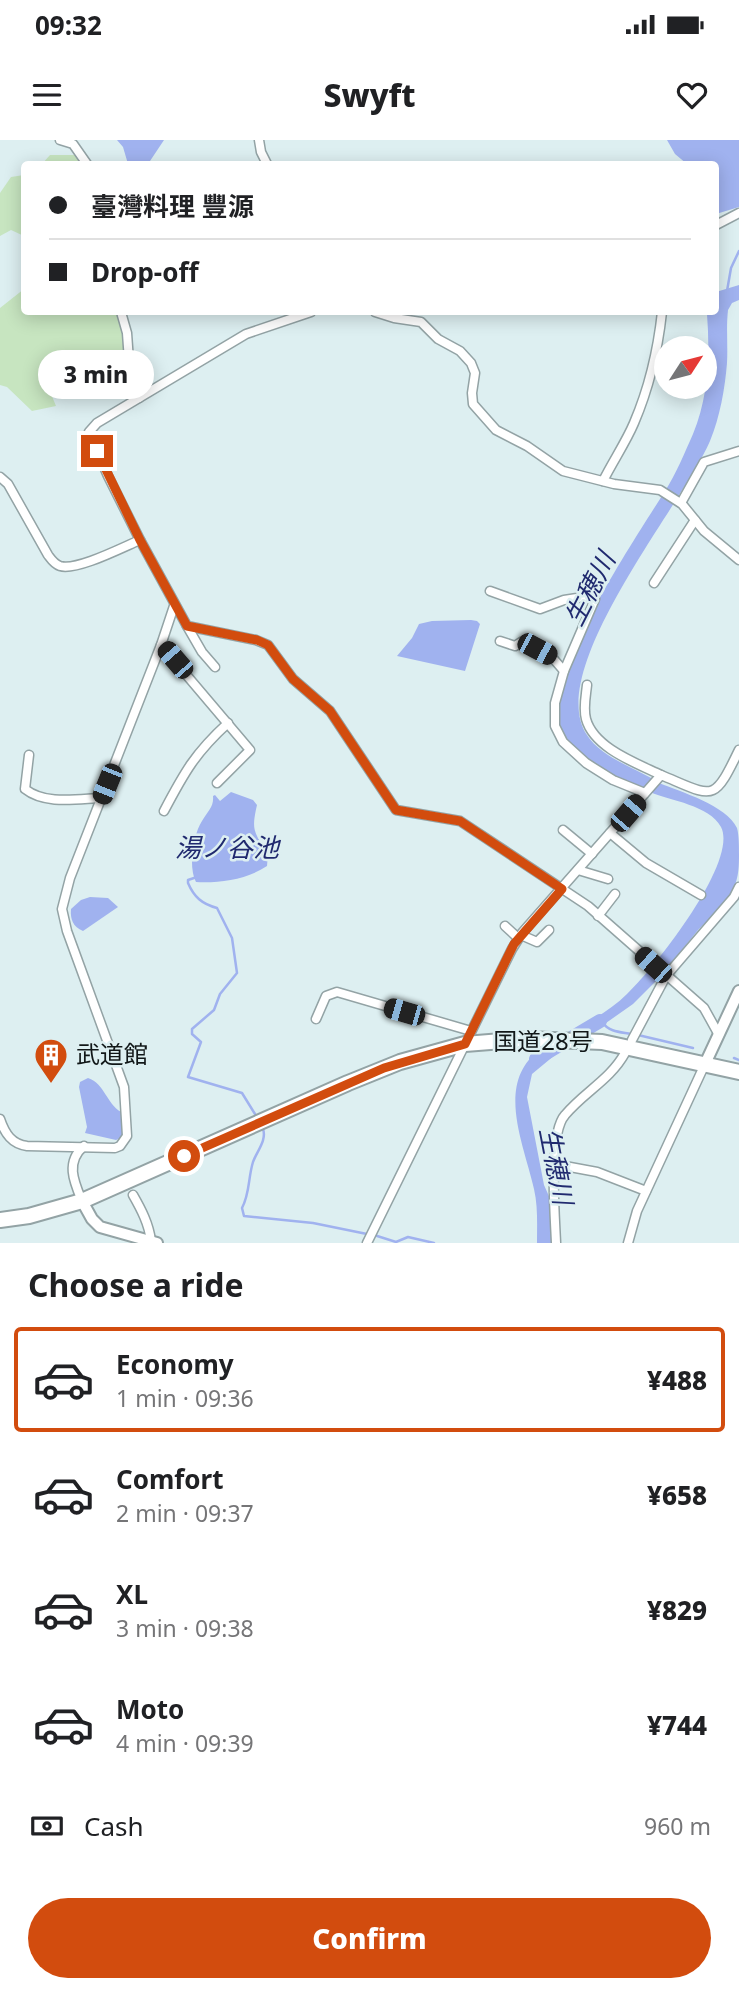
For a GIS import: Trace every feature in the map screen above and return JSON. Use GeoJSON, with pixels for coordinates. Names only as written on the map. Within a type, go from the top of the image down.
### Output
{"type":"FeatureCollection","features":[{"type":"Feature","properties":{"kind":"highway","name":"国道28号"},"geometry":{"type":"LineString","coordinates":[[0,1220],[29,1216],[82,1201],[360,1078],[468,1038],[602,1042],[739,1072]]}},
{"type":"Feature","properties":{"kind":"street"},"geometry":{"type":"LineString","coordinates":[[60,140],[73,144],[85,161]]}},
{"type":"Feature","properties":{"kind":"street"},"geometry":{"type":"LineString","coordinates":[[259,140],[266,161]]}},
{"type":"Feature","properties":{"kind":"street"},"geometry":{"type":"LineString","coordinates":[[719,223],[739,213]]}},
{"type":"Feature","properties":{"kind":"street"},"geometry":{"type":"LineString","coordinates":[[122,315],[127,333],[130,375],[139,398]]}},
{"type":"Feature","properties":{"kind":"street"},"geometry":{"type":"LineString","coordinates":[[215,667],[202,652],[174,606],[108,476],[89,432],[97,423],[246,334],[302,315]]}},
{"type":"Feature","properties":{"kind":"street"},"geometry":{"type":"LineString","coordinates":[[384,315],[421,322],[439,339],[460,351],[471,363],[475,373],[471,393],[473,404],[496,430],[527,446],[563,471],[614,484],[650,487],[664,492],[679,502],[710,537],[739,560]]}},
{"type":"Feature","properties":{"kind":"street"},"geometry":{"type":"LineString","coordinates":[[603,481],[633,426],[642,402],[655,355],[662,315]]}},
{"type":"Feature","properties":{"kind":"street"},"geometry":{"type":"LineString","coordinates":[[679,502],[704,462],[739,451]]}},
{"type":"Feature","properties":{"kind":"street"},"geometry":{"type":"LineString","coordinates":[[0,477],[8,484],[48,555],[57,564],[79,564],[140,540]]}},
{"type":"Feature","properties":{"kind":"street"},"geometry":{"type":"LineString","coordinates":[[653,583],[695,520]]}},
{"type":"Feature","properties":{"kind":"street"},"geometry":{"type":"LineString","coordinates":[[490,591],[540,609],[564,600],[590,596],[595,599],[564,671],[554,710],[555,726],[564,742],[586,763],[604,776],[646,792]]}},
{"type":"Feature","properties":{"kind":"street"},"geometry":{"type":"LineString","coordinates":[[0,1119],[8,1136],[21,1145],[120,1146],[126,1140],[128,1132],[124,1087],[67,931],[62,909],[70,878],[174,606]]}},
{"type":"Feature","properties":{"kind":"street"},"geometry":{"type":"LineString","coordinates":[[187,626],[257,640],[268,645],[293,679],[330,711],[396,810],[460,821],[562,889],[598,916],[704,1008],[719,1035]]}},
{"type":"Feature","properties":{"kind":"street"},"geometry":{"type":"LineString","coordinates":[[500,641],[515,646],[523,641],[551,656],[564,671]]}},
{"type":"Feature","properties":{"kind":"street"},"geometry":{"type":"LineString","coordinates":[[161,645],[250,750],[216,783]]}},
{"type":"Feature","properties":{"kind":"street"},"geometry":{"type":"LineString","coordinates":[[587,685],[585,718],[597,738],[659,778],[701,792],[714,790],[723,783],[738,753]]}},
{"type":"Feature","properties":{"kind":"street"},"geometry":{"type":"LineString","coordinates":[[164,811],[201,748],[228,723]]}},
{"type":"Feature","properties":{"kind":"street"},"geometry":{"type":"LineString","coordinates":[[29,755],[25,789],[31,794],[46,799],[101,798]]}},
{"type":"Feature","properties":{"kind":"street"},"geometry":{"type":"LineString","coordinates":[[367,1243],[520,936],[659,778]]}},
{"type":"Feature","properties":{"kind":"street"},"geometry":{"type":"LineString","coordinates":[[563,830],[592,854]]}},
{"type":"Feature","properties":{"kind":"street"},"geometry":{"type":"LineString","coordinates":[[610,833],[646,863],[701,895]]}},
{"type":"Feature","properties":{"kind":"street"},"geometry":{"type":"LineString","coordinates":[[578,870],[608,879]]}},
{"type":"Feature","properties":{"kind":"street"},"geometry":{"type":"LineString","coordinates":[[632,1040],[665,975],[734,897],[739,887]]}},
{"type":"Feature","properties":{"kind":"street"},"geometry":{"type":"LineString","coordinates":[[598,916],[615,894]]}},
{"type":"Feature","properties":{"kind":"street"},"geometry":{"type":"LineString","coordinates":[[505,926],[520,936],[537,942],[549,930]]}},
{"type":"Feature","properties":{"kind":"street"},"geometry":{"type":"LineString","coordinates":[[628,1243],[637,1211],[739,991]]}},
{"type":"Feature","properties":{"kind":"street"},"geometry":{"type":"LineString","coordinates":[[316,1019],[326,996],[337,992],[468,1038]]}},
{"type":"Feature","properties":{"kind":"street"},"geometry":{"type":"LineString","coordinates":[[556,1243],[554,1164],[560,1123],[563,1116],[610,1075],[625,1053]]}},
{"type":"Feature","properties":{"kind":"street"},"geometry":{"type":"LineString","coordinates":[[84,1146],[75,1157],[72,1171],[82,1201],[92,1219],[100,1227],[152,1242]]}},
{"type":"Feature","properties":{"kind":"street"},"geometry":{"type":"LineString","coordinates":[[554,1164],[597,1172],[646,1191]]}},
{"type":"Feature","properties":{"kind":"street"},"geometry":{"type":"LineString","coordinates":[[133,1195],[142,1211],[152,1242]]}},
{"type":"Feature","properties":{"kind":"green space"},"geometry":{"type":"Polygon","coordinates":[[[50,155],[74,155],[81,161],[45,161],[50,155]]]}},
{"type":"Feature","properties":{"kind":"green space"},"geometry":{"type":"Polygon","coordinates":[[[21,175],[21,235],[11,230],[0,236],[0,193],[11,177],[21,175]]]}},
{"type":"Feature","properties":{"kind":"green space"},"geometry":{"type":"Polygon","coordinates":[[[21,291],[21,315],[117,315],[123,336],[125,372],[100,385],[81,378],[49,389],[56,406],[32,411],[7,387],[0,385],[0,308],[21,291]]]}},
{"type":"Feature","properties":{"kind":"water"},"geometry":{"type":"Polygon","coordinates":[[[117,140],[164,140],[150,161],[127,161],[123,147],[117,140]]]}},
{"type":"Feature","properties":{"kind":"water"},"geometry":{"type":"Polygon","coordinates":[[[667,140],[739,140],[739,207],[719,213],[719,161],[683,161],[675,154],[667,140]]]}},
{"type":"Feature","properties":{"kind":"water"},"geometry":{"type":"Polygon","coordinates":[[[739,285],[739,300],[732,303],[728,310],[725,382],[710,441],[622,587],[599,630],[584,670],[579,706],[587,735],[608,755],[653,779],[643,788],[595,764],[574,748],[560,726],[558,703],[565,674],[578,641],[615,571],[680,463],[693,434],[703,399],[718,399],[718,336],[708,336],[707,315],[719,315],[719,291],[739,285]]]}},
{"type":"Feature","properties":{"kind":"water"},"geometry":{"type":"Polygon","coordinates":[[[471,620],[480,624],[465,671],[397,656],[412,638],[419,624],[471,620]]]}},
{"type":"Feature","properties":{"kind":"water"},"geometry":{"type":"Polygon","coordinates":[[[659,783],[702,800],[731,820],[739,837],[738,875],[723,905],[633,1004],[596,1030],[579,1029],[622,999],[655,963],[690,915],[718,864],[723,843],[721,827],[699,809],[650,792],[659,783]]]}},
{"type":"Feature","properties":{"kind":"water","name":"湯ノ谷池"},"geometry":{"type":"Polygon","coordinates":[[[231,792],[253,800],[257,805],[254,826],[268,854],[267,866],[233,880],[196,882],[192,860],[199,827],[212,806],[213,796],[220,801],[231,792]]]}},
{"type":"Feature","properties":{"kind":"water"},"geometry":{"type":"Polygon","coordinates":[[[90,897],[108,898],[118,907],[83,931],[73,922],[71,909],[81,900],[90,897]]]}},
{"type":"Feature","properties":{"kind":"water","name":"生穂川"},"geometry":{"type":"Polygon","coordinates":[[[541,1049],[561,1050],[532,1074],[527,1097],[544,1185],[552,1203],[553,1243],[537,1243],[535,1195],[516,1114],[515,1096],[519,1078],[527,1063],[541,1049]]]}},
{"type":"Feature","properties":{"kind":"water"},"geometry":{"type":"Polygon","coordinates":[[[88,1078],[98,1085],[121,1112],[121,1138],[116,1140],[85,1133],[87,1127],[79,1087],[80,1082],[88,1078]]]}},
{"type":"Feature","properties":{"kind":"waterway"},"geometry":{"type":"LineString","coordinates":[[727,291],[731,268],[739,251]]}},
{"type":"Feature","properties":{"kind":"waterway"},"geometry":{"type":"LineString","coordinates":[[194,878],[188,880],[193,892],[203,902],[217,908],[232,938],[237,973],[220,994],[214,1010],[192,1029],[192,1034],[201,1042],[188,1077],[242,1093],[255,1114]]}},
{"type":"Feature","properties":{"kind":"waterway","name":"生穂川"},"geometry":{"type":"LineString","coordinates":[[536,1059],[600,1021]]}},
{"type":"Feature","properties":{"kind":"waterway"},"geometry":{"type":"LineString","coordinates":[[603,1023],[612,1030],[631,1034]]}},
{"type":"Feature","properties":{"kind":"waterway"},"geometry":{"type":"LineString","coordinates":[[638,1035],[693,1048]]}},
{"type":"Feature","properties":{"kind":"waterway"},"geometry":{"type":"LineString","coordinates":[[734,1058],[739,1060]]}},
{"type":"Feature","properties":{"kind":"waterway"},"geometry":{"type":"LineString","coordinates":[[263,1129],[263,1141],[253,1162],[242,1208],[244,1216],[313,1223],[367,1234]]}},
{"type":"Feature","properties":{"kind":"waterway"},"geometry":{"type":"LineString","coordinates":[[374,1235],[396,1242],[408,1237],[434,1243]]}},
{"type":"Feature","properties":{"kind":"place","name":"武道館"},"geometry":{"type":"Point","coordinates":[51,1085]}},
{"type":"Feature","properties":{"kind":"route"},"geometry":{"type":"LineString","coordinates":[[97,451],[140,540],[187,626],[262,641],[268,645],[293,679],[330,711],[396,810],[460,821],[562,889],[514,944],[465,1044],[384,1068],[184,1156]]}}]}
